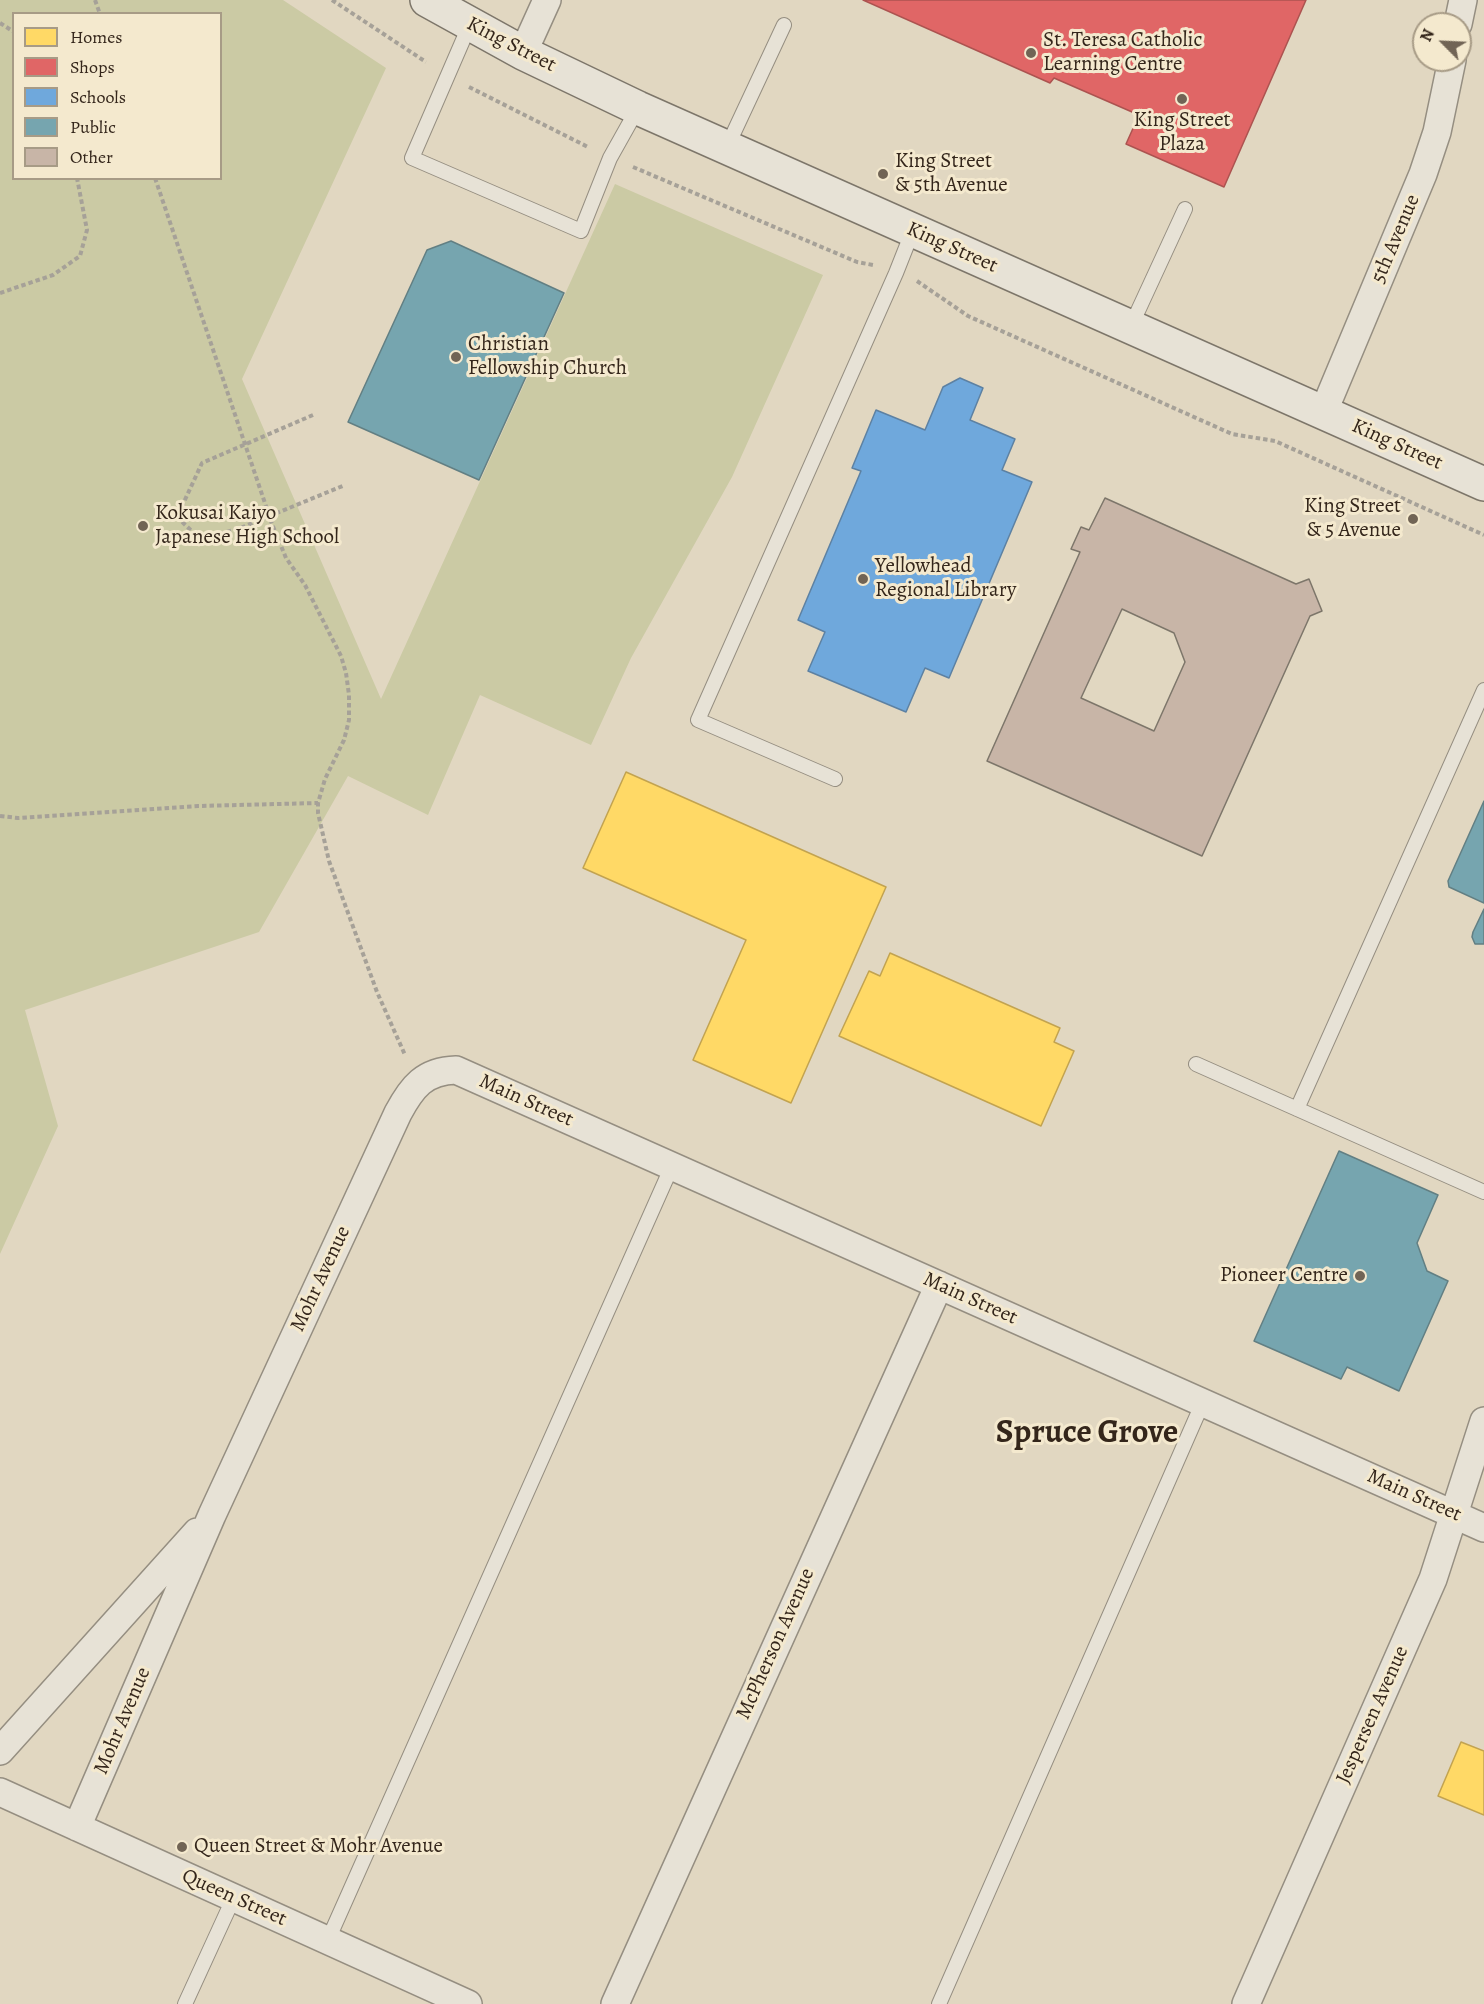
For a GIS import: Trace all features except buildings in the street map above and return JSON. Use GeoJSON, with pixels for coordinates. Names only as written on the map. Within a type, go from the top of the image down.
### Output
{"type":"FeatureCollection","features":[{"type":"Feature","properties":{"kind":"street","name":"King Street"},"geometry":{"type":"LineString","coordinates":[[427,0],[523,52],[638,108],[1484,484]]}},
{"type":"Feature","properties":{"kind":"street"},"geometry":{"type":"LineString","coordinates":[[523,52],[547,0]]}},
{"type":"Feature","properties":{"kind":"street","name":"5th Avenue"},"geometry":{"type":"LineString","coordinates":[[1323,412],[1423,174],[1437,132],[1450,72]]}},
{"type":"Feature","properties":{"kind":"street","name":"Mohr Avenue"},"geometry":{"type":"LineString","coordinates":[[77,1827],[212,1515],[406,1097],[418,1083],[440,1070],[456,1070]]}},
{"type":"Feature","properties":{"kind":"street","name":"Main Street"},"geometry":{"type":"LineString","coordinates":[[456,1070],[1484,1528]]}},
{"type":"Feature","properties":{"kind":"street","name":"McPherson Avenue"},"geometry":{"type":"LineString","coordinates":[[615,2004],[939,1285]]}},
{"type":"Feature","properties":{"kind":"street","name":"Jespersen Avenue"},"geometry":{"type":"LineString","coordinates":[[1246,2004],[1433,1579],[1484,1420]]}},
{"type":"Feature","properties":{"kind":"street","name":"Mohr Avenue"},"geometry":{"type":"LineString","coordinates":[[0,1750],[212,1515]]}},
{"type":"Feature","properties":{"kind":"street","name":"Queen Street"},"geometry":{"type":"LineString","coordinates":[[0,1792],[468,2004]]}},
{"type":"Feature","properties":{"kind":"lane"},"geometry":{"type":"LineString","coordinates":[[470,24],[412,158],[581,231],[610,158],[638,108]]}},
{"type":"Feature","properties":{"kind":"lane"},"geometry":{"type":"LineString","coordinates":[[727,147],[784,25]]}},
{"type":"Feature","properties":{"kind":"lane"},"geometry":{"type":"LineString","coordinates":[[1131,326],[1185,209]]}},
{"type":"Feature","properties":{"kind":"lane"},"geometry":{"type":"LineString","coordinates":[[836,779],[698,720],[913,230]]}},
{"type":"Feature","properties":{"kind":"lane"},"geometry":{"type":"LineString","coordinates":[[1297,1109],[1484,690]]}},
{"type":"Feature","properties":{"kind":"lane"},"geometry":{"type":"LineString","coordinates":[[1196,1064],[1484,1192]]}},
{"type":"Feature","properties":{"kind":"lane"},"geometry":{"type":"LineString","coordinates":[[328,1940],[672,1166]]}},
{"type":"Feature","properties":{"kind":"lane"},"geometry":{"type":"LineString","coordinates":[[939,2004],[1203,1402]]}},
{"type":"Feature","properties":{"kind":"lane"},"geometry":{"type":"LineString","coordinates":[[185,2004],[234,1897]]}},
{"type":"Feature","properties":{"kind":"path"},"geometry":{"type":"LineString","coordinates":[[0,293],[53,275],[80,256],[87,230],[77,180]]}},
{"type":"Feature","properties":{"kind":"path"},"geometry":{"type":"LineString","coordinates":[[156,180],[269,516],[286,558],[305,585],[341,656],[346,673],[349,720],[344,740],[325,779],[318,803],[323,840],[377,992],[418,1083]]}},
{"type":"Feature","properties":{"kind":"path"},"geometry":{"type":"LineString","coordinates":[[313,414],[202,463],[177,517],[200,539],[238,529],[345,485]]}},
{"type":"Feature","properties":{"kind":"path"},"geometry":{"type":"LineString","coordinates":[[0,816],[18,818],[198,806],[318,803]]}},
{"type":"Feature","properties":{"kind":"green space"},"geometry":{"type":"Polygon","coordinates":[[[0,0],[283,0],[386,68],[242,379],[381,699],[615,184],[823,275],[732,477],[631,658],[591,745],[480,695],[428,815],[348,776],[259,932],[25,1010],[58,1126],[0,1254],[0,0]]]}},
{"type":"Feature","properties":{"kind":"place","name":"St. Teresa Catholic Learning Centre"},"geometry":{"type":"Point","coordinates":[1031,53]}},
{"type":"Feature","properties":{"kind":"place","name":"King Street Plaza"},"geometry":{"type":"Point","coordinates":[1182,99]}},
{"type":"Feature","properties":{"kind":"place","name":"King Street & 5th Avenue"},"geometry":{"type":"Point","coordinates":[883,174]}},
{"type":"Feature","properties":{"kind":"place","name":"Christian Fellowship Church"},"geometry":{"type":"Point","coordinates":[456,357]}},
{"type":"Feature","properties":{"kind":"place","name":"King Street & 5 Avenue"},"geometry":{"type":"Point","coordinates":[1413,519]}},
{"type":"Feature","properties":{"kind":"place","name":"Kokusai Kaiyo Japanese High School"},"geometry":{"type":"Point","coordinates":[143,526]}},
{"type":"Feature","properties":{"kind":"place","name":"Yellowhead Regional Library"},"geometry":{"type":"Point","coordinates":[863,579]}},
{"type":"Feature","properties":{"kind":"place","name":"Pioneer Centre"},"geometry":{"type":"Point","coordinates":[1360,1276]}},
{"type":"Feature","properties":{"kind":"place","name":"Queen Street & Mohr Avenue"},"geometry":{"type":"Point","coordinates":[182,1847]}},
{"type":"Feature","properties":{"kind":"district","name":"Spruce Grove"},"geometry":{"type":"Point","coordinates":[1087,1434]}}]}
